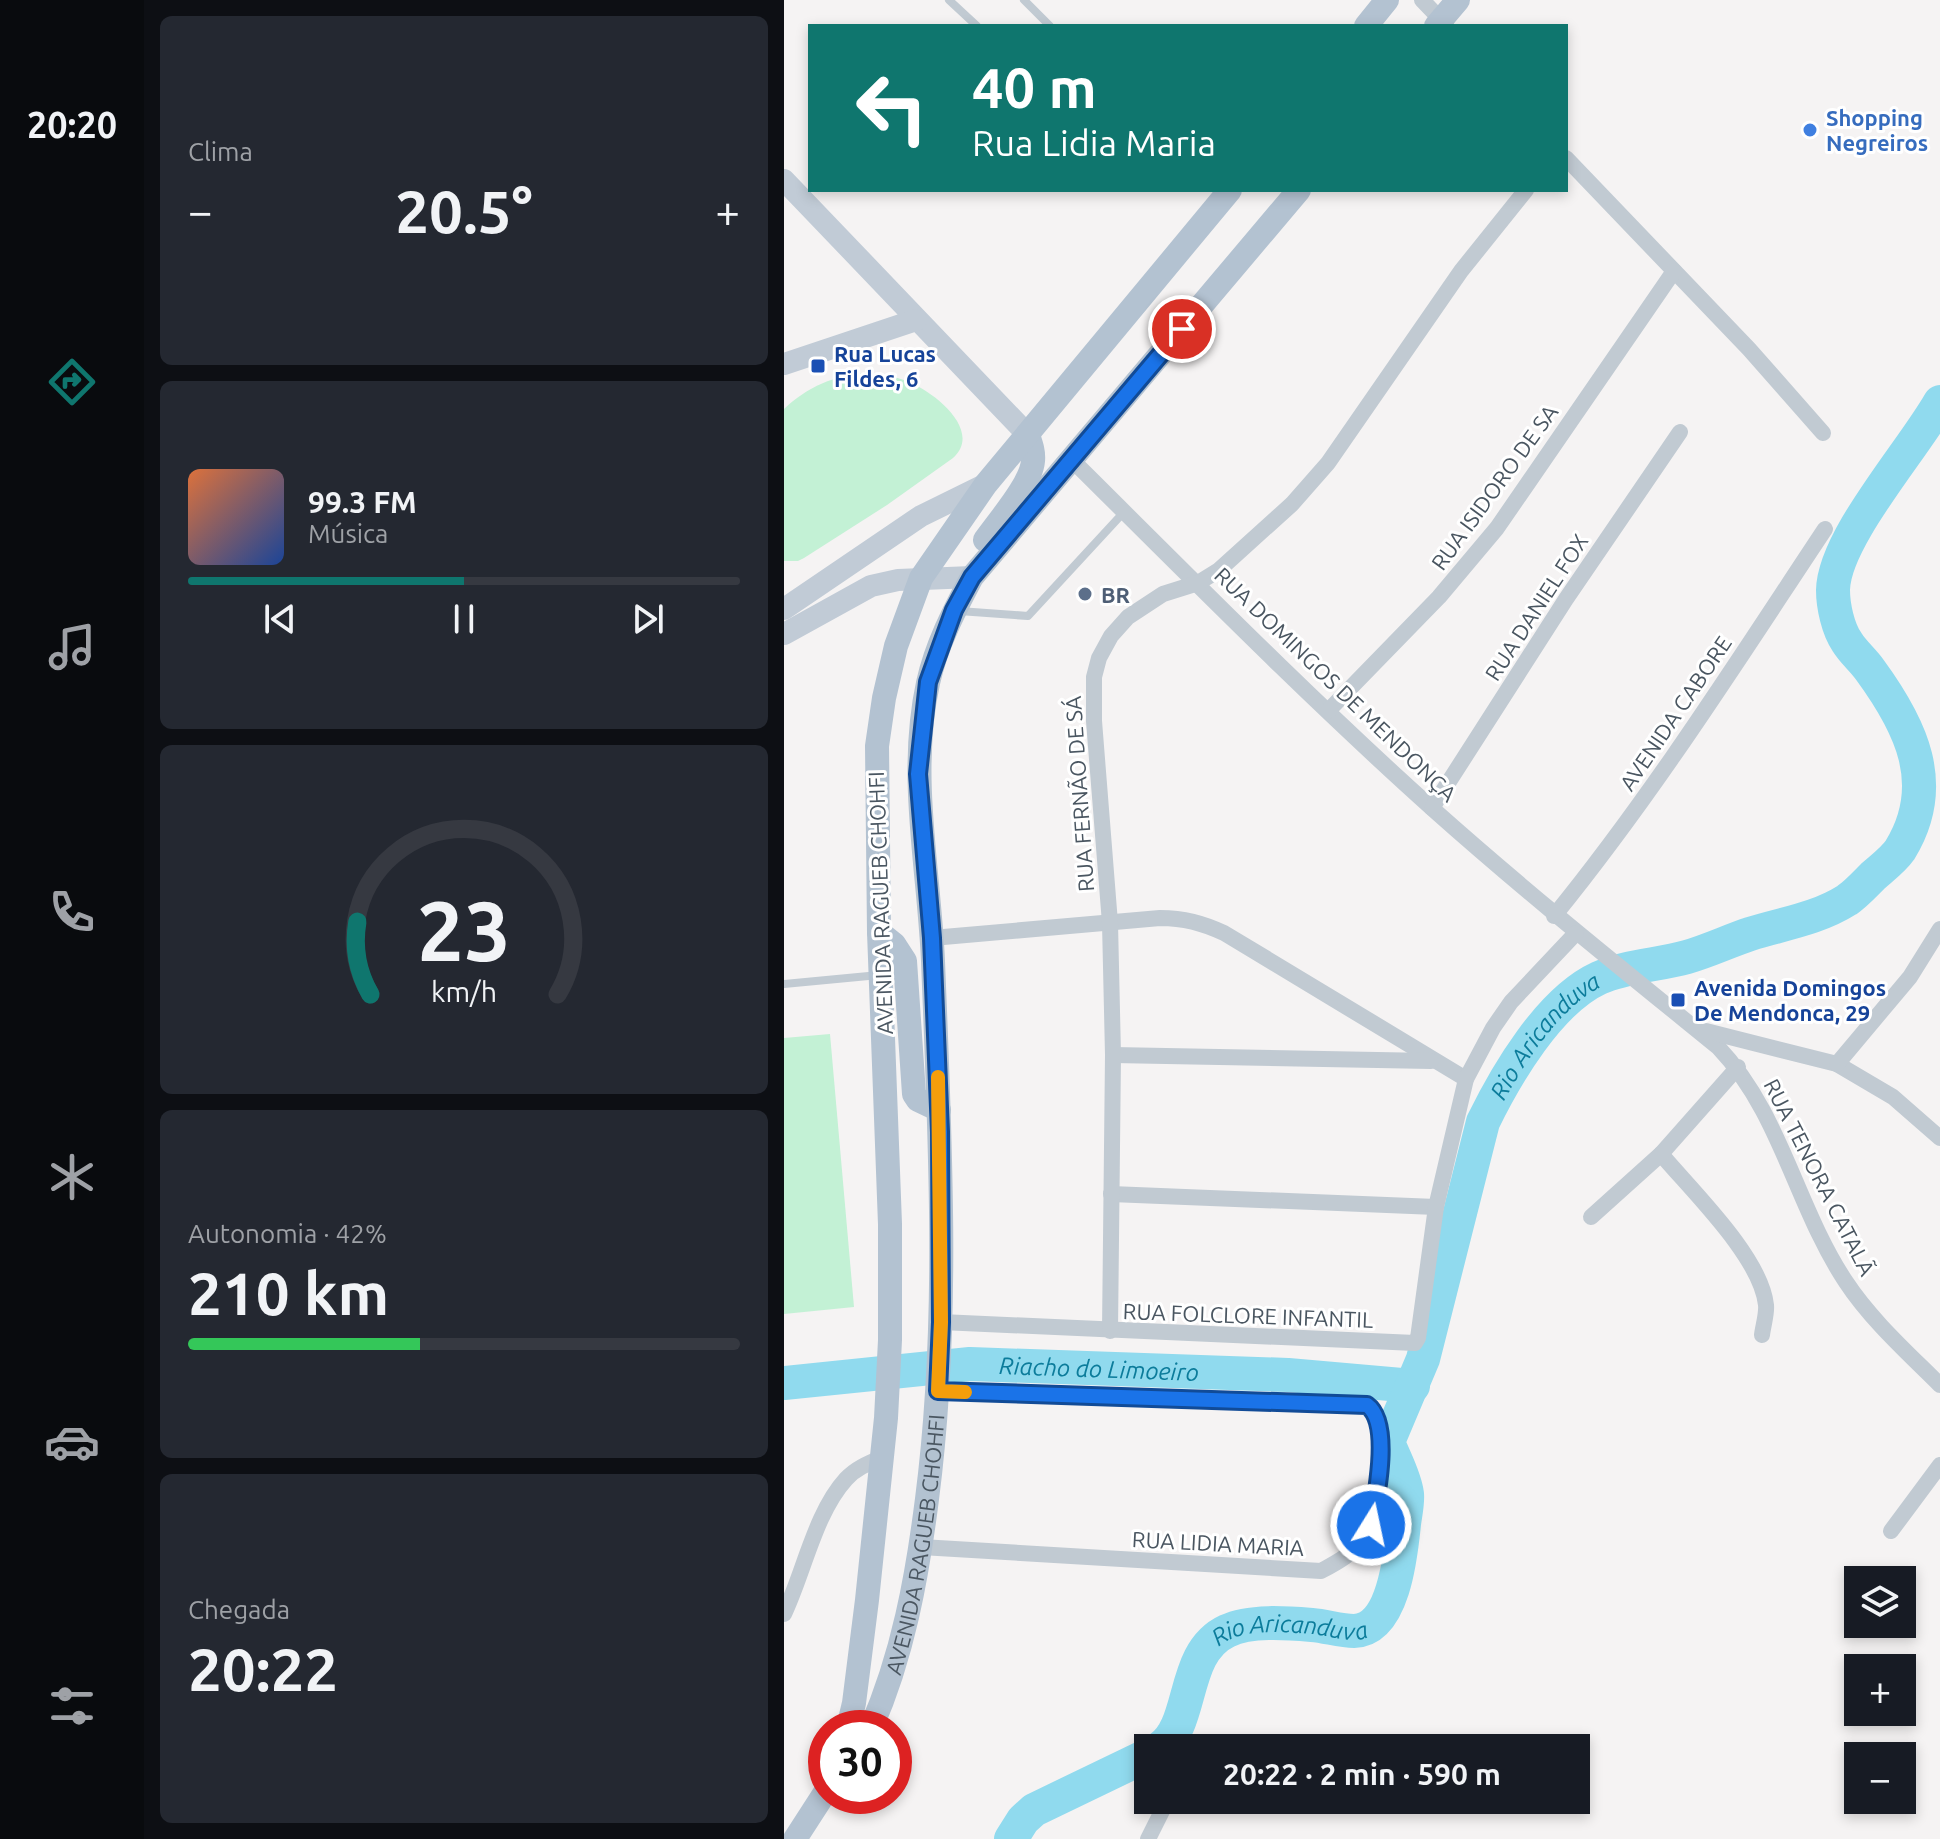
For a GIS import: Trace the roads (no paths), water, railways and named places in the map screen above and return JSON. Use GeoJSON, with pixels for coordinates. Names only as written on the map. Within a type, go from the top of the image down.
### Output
{"type":"FeatureCollection","features":[{"type":"Feature","properties":{"kind":"main road"},"geometry":{"type":"LineString","coordinates":[[1368,24],[1387,0]]}},
{"type":"Feature","properties":{"kind":"main road"},"geometry":{"type":"LineString","coordinates":[[1442,24],[1458,0]]}},
{"type":"Feature","properties":{"kind":"main road","name":"AVENIDA RAGUEB CHOHFI"},"geometry":{"type":"LineString","coordinates":[[852,1710],[883,1457],[890,1340],[890,1224],[879,932],[877,746],[896,646],[921,578],[986,484],[1228,192]]}},
{"type":"Feature","properties":{"kind":"main road","name":"AVENIDA RAGUEB CHOHFI"},"geometry":{"type":"LineString","coordinates":[[878,1710],[896,1662],[921,1547],[941,1331],[939,1110],[932,938],[918,774],[928,682],[954,610],[975,573],[1297,192]]}},
{"type":"Feature","properties":{"kind":"main road"},"geometry":{"type":"LineString","coordinates":[[975,573],[985,540],[1028,478],[1033,465],[1028,435]]}},
{"type":"Feature","properties":{"kind":"main road"},"geometry":{"type":"LineString","coordinates":[[879,932],[894,944],[905,961],[914,1094],[918,1100],[939,1110]]}},
{"type":"Feature","properties":{"kind":"main road"},"geometry":{"type":"LineString","coordinates":[[795,1839],[811,1814]]}},
{"type":"Feature","properties":{"kind":"main road"},"geometry":{"type":"LineString","coordinates":[[816,1839],[829,1814]]}},
{"type":"Feature","properties":{"kind":"street"},"geometry":{"type":"LineString","coordinates":[[1422,0],[1442,24]]}},
{"type":"Feature","properties":{"kind":"street"},"geometry":{"type":"LineString","coordinates":[[1568,160],[1749,349],[1823,433]]}},
{"type":"Feature","properties":{"kind":"street"},"geometry":{"type":"LineString","coordinates":[[784,180],[1028,435]]}},
{"type":"Feature","properties":{"kind":"street","name":"RUA FERNÃO DE SÁ"},"geometry":{"type":"LineString","coordinates":[[1110,1331],[1113,1055],[1110,923],[1094,721],[1094,677],[1099,658],[1111,636],[1128,617],[1163,594],[1198,583],[1219,570],[1292,504],[1328,463],[1461,271],[1524,192]]}},
{"type":"Feature","properties":{"kind":"street","name":"RUA ISIDORO DE SA"},"geometry":{"type":"LineString","coordinates":[[1328,711],[1439,597],[1497,528],[1674,271]]}},
{"type":"Feature","properties":{"kind":"street"},"geometry":{"type":"LineString","coordinates":[[784,364],[916,320]]}},
{"type":"Feature","properties":{"kind":"street","name":"RUA DANIEL FOX"},"geometry":{"type":"LineString","coordinates":[[1432,808],[1566,599],[1680,432]]}},
{"type":"Feature","properties":{"kind":"street","name":"RUA DOMINGOS DE MENDONÇA"},"geometry":{"type":"LineString","coordinates":[[1072,460],[1328,711],[1432,808],[1554,916],[1693,1026]]}},
{"type":"Feature","properties":{"kind":"street"},"geometry":{"type":"LineString","coordinates":[[785,620],[921,516],[986,484]]}},
{"type":"Feature","properties":{"kind":"street","name":"AVENIDA CABORE"},"geometry":{"type":"LineString","coordinates":[[1554,916],[1629,820],[1676,753],[1825,529]]}},
{"type":"Feature","properties":{"kind":"street"},"geometry":{"type":"LineString","coordinates":[[785,620],[871,586],[975,573]]}},
{"type":"Feature","properties":{"kind":"street"},"geometry":{"type":"LineString","coordinates":[[932,938],[1182,918],[1203,923],[1466,1079]]}},
{"type":"Feature","properties":{"kind":"street"},"geometry":{"type":"LineString","coordinates":[[1837,1064],[1910,977],[1940,930]]}},
{"type":"Feature","properties":{"kind":"street"},"geometry":{"type":"LineString","coordinates":[[1111,1194],[1436,1207],[1466,1079],[1493,1028],[1511,1002],[1576,933]]}},
{"type":"Feature","properties":{"kind":"street"},"geometry":{"type":"LineString","coordinates":[[1693,1026],[1837,1064],[1893,1097],[1940,1138]]}},
{"type":"Feature","properties":{"kind":"street","name":"RUA TENORA CATALÃ"},"geometry":{"type":"LineString","coordinates":[[1693,1026],[1738,1067],[1771,1126],[1823,1241],[1846,1282],[1940,1385]]}},
{"type":"Feature","properties":{"kind":"street"},"geometry":{"type":"LineString","coordinates":[[1113,1055],[1435,1061]]}},
{"type":"Feature","properties":{"kind":"street"},"geometry":{"type":"LineString","coordinates":[[1591,1217],[1661,1154],[1738,1067]]}},
{"type":"Feature","properties":{"kind":"street"},"geometry":{"type":"LineString","coordinates":[[1661,1154],[1751,1264],[1762,1286],[1766,1307],[1762,1335]]}},
{"type":"Feature","properties":{"kind":"street","name":"RUA FOLCLORE INFANTIL"},"geometry":{"type":"LineString","coordinates":[[941,1331],[1110,1331],[1413,1344],[1418,1338],[1436,1207]]}},
{"type":"Feature","properties":{"kind":"street","name":"RUA LIDIA MARIA"},"geometry":{"type":"LineString","coordinates":[[921,1547],[1321,1571],[1354,1551],[1364,1538],[1371,1525],[1377,1496],[1380,1437],[1373,1409],[1367,1405],[938,1386]]}},
{"type":"Feature","properties":{"kind":"street"},"geometry":{"type":"LineString","coordinates":[[784,1614],[825,1512],[837,1491],[863,1466],[883,1457]]}},
{"type":"Feature","properties":{"kind":"street"},"geometry":{"type":"LineString","coordinates":[[1891,1531],[1940,1465]]}},
{"type":"Feature","properties":{"kind":"street"},"geometry":{"type":"LineString","coordinates":[[1148,1839],[1160,1814]]}},
{"type":"Feature","properties":{"kind":"lane"},"geometry":{"type":"LineString","coordinates":[[949,0],[975,24]]}},
{"type":"Feature","properties":{"kind":"lane"},"geometry":{"type":"LineString","coordinates":[[1024,0],[1048,24]]}},
{"type":"Feature","properties":{"kind":"lane"},"geometry":{"type":"LineString","coordinates":[[954,610],[1028,616],[1125,512]]}},
{"type":"Feature","properties":{"kind":"lane"},"geometry":{"type":"LineString","coordinates":[[784,984],[881,975]]}},
{"type":"Feature","properties":{"kind":"waterway","name":"Rio Aricanduva"},"geometry":{"type":"LineString","coordinates":[[1173,1734],[1202,1655],[1212,1641],[1227,1631],[1246,1625],[1280,1623],[1354,1631],[1368,1627],[1387,1604],[1401,1553],[1407,1498],[1404,1481],[1388,1442],[1423,1359],[1483,1122],[1517,1062],[1546,1021],[1581,989],[1599,978],[1687,957],[1836,907],[1854,895],[1900,850],[1912,826],[1918,802],[1919,779],[1915,757],[1908,734],[1885,691],[1844,637],[1833,590],[1846,545],[1860,520],[1940,402]]}},
{"type":"Feature","properties":{"kind":"waterway","name":"Riacho do Limoeiro"},"geometry":{"type":"LineString","coordinates":[[784,1383],[970,1364],[1288,1375],[1413,1386]]}},
{"type":"Feature","properties":{"kind":"waterway","name":"Rio Aricanduva"},"geometry":{"type":"LineString","coordinates":[[1011,1839],[1023,1820],[1034,1810],[1134,1762]]}},
{"type":"Feature","properties":{"kind":"place","name":"Shopping Negreiros"},"geometry":{"type":"Point","coordinates":[1810,130]}},
{"type":"Feature","properties":{"kind":"place","name":"Rua Lucas Fildes, 6"},"geometry":{"type":"Point","coordinates":[818,366]}},
{"type":"Feature","properties":{"kind":"place","name":"BR"},"geometry":{"type":"Point","coordinates":[1085,594]}},
{"type":"Feature","properties":{"kind":"place","name":"Avenida Domingos De Mendonca, 29"},"geometry":{"type":"Point","coordinates":[1678,1000]}}]}
